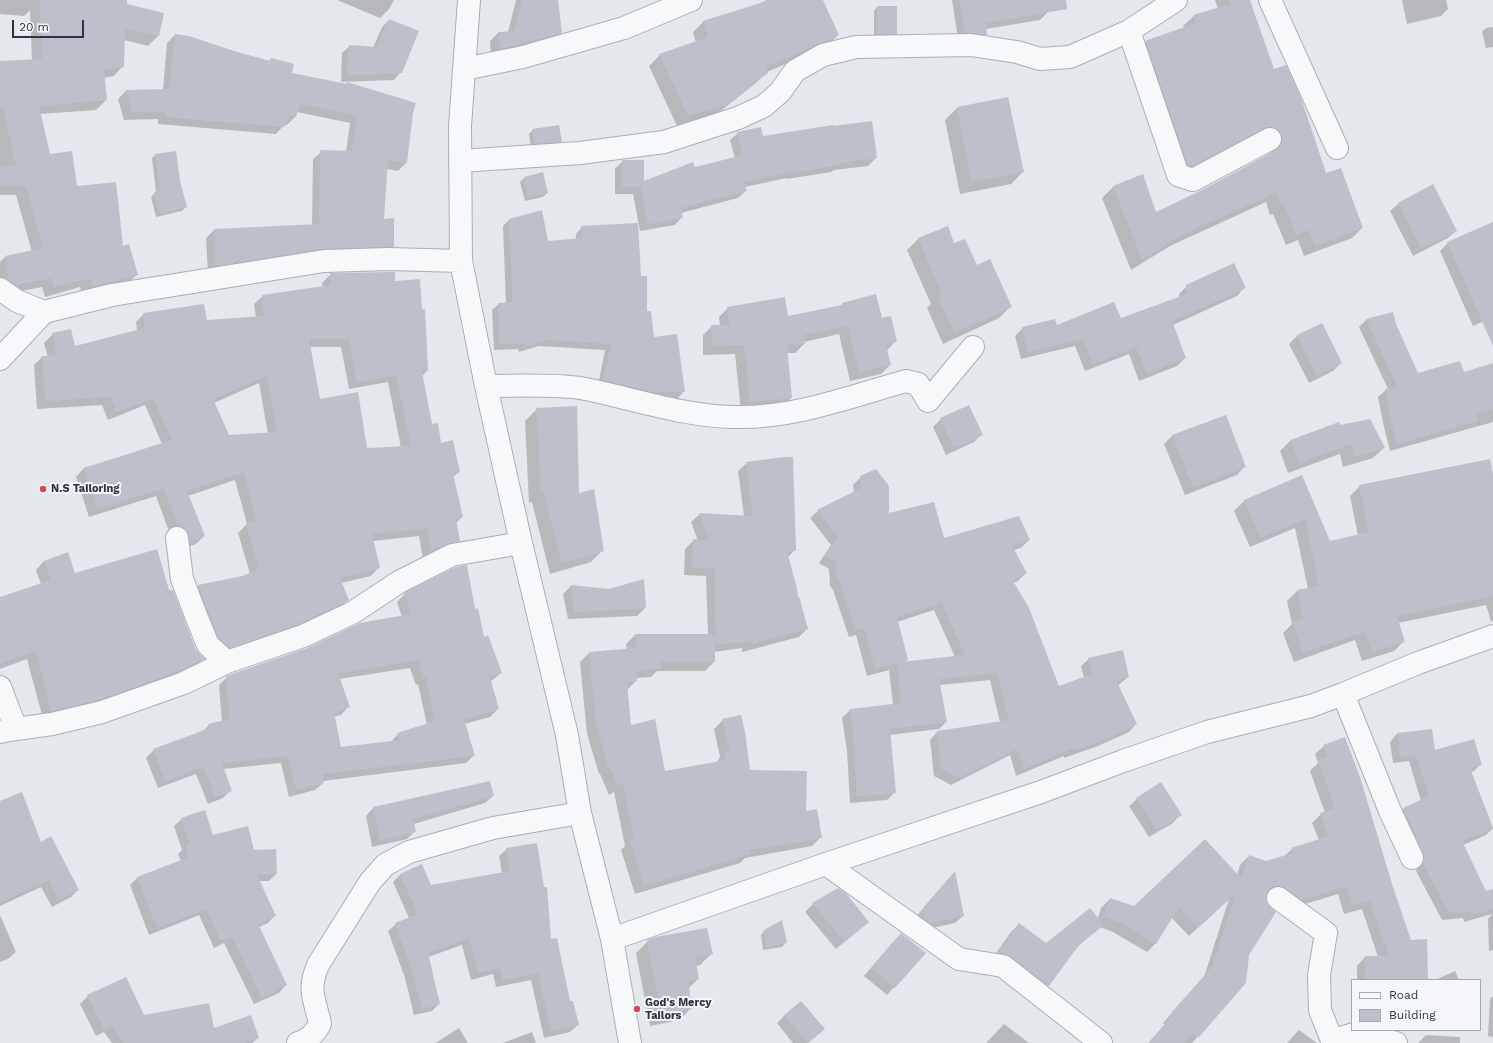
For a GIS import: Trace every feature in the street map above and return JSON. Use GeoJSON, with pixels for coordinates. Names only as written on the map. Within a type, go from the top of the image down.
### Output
{"type":"FeatureCollection","features":[{"type":"Feature","properties":{"kind":"street"},"geometry":{"type":"LineString","coordinates":[[469,0],[460,126],[461,262],[486,386],[521,543],[567,736],[580,812],[612,939],[630,1043]]}},
{"type":"Feature","properties":{"kind":"street"},"geometry":{"type":"LineString","coordinates":[[464,69],[523,57],[624,28],[691,0]]}},
{"type":"Feature","properties":{"kind":"street"},"geometry":{"type":"LineString","coordinates":[[460,161],[580,153],[664,142],[738,118],[764,106],[780,92],[795,71],[823,55],[856,48],[971,46],[1017,52],[1040,59],[1070,57],[1129,31],[1176,0]]}},
{"type":"Feature","properties":{"kind":"street"},"geometry":{"type":"LineString","coordinates":[[1270,0],[1337,148]]}},
{"type":"Feature","properties":{"kind":"street"},"geometry":{"type":"LineString","coordinates":[[1129,31],[1178,175],[1192,180],[1270,139]]}},
{"type":"Feature","properties":{"kind":"street"},"geometry":{"type":"LineString","coordinates":[[0,359],[44,312],[112,295],[324,262],[388,259],[461,262]]}},
{"type":"Feature","properties":{"kind":"street"},"geometry":{"type":"LineString","coordinates":[[0,289],[17,301],[44,312]]}},
{"type":"Feature","properties":{"kind":"street"},"geometry":{"type":"LineString","coordinates":[[486,386],[560,386],[582,388],[695,413],[731,417],[764,416],[800,411],[906,381],[918,384],[928,401],[973,347]]}},
{"type":"Feature","properties":{"kind":"street"},"geometry":{"type":"LineString","coordinates":[[177,538],[182,578],[197,618],[208,645],[227,662]]}},
{"type":"Feature","properties":{"kind":"street"},"geometry":{"type":"LineString","coordinates":[[0,687],[8,730],[52,724],[102,712],[184,683],[227,662],[302,636],[352,613],[399,582],[452,555],[521,543]]}},
{"type":"Feature","properties":{"kind":"street"},"geometry":{"type":"LineString","coordinates":[[612,939],[826,864],[1041,792],[1123,761],[1207,732],[1311,706],[1418,663],[1493,636]]}},
{"type":"Feature","properties":{"kind":"street"},"geometry":{"type":"LineString","coordinates":[[1343,694],[1390,811],[1412,858]]}},
{"type":"Feature","properties":{"kind":"street"},"geometry":{"type":"LineString","coordinates":[[298,1043],[303,1042],[313,1035],[320,1024],[311,988],[313,977],[318,966],[370,882],[385,865],[409,852],[494,828],[580,812]]}},
{"type":"Feature","properties":{"kind":"street"},"geometry":{"type":"LineString","coordinates":[[826,864],[959,959],[1003,966],[1101,1043]]}},
{"type":"Feature","properties":{"kind":"street"},"geometry":{"type":"LineString","coordinates":[[1278,898],[1326,933],[1319,975],[1320,1010],[1334,1043]]}},
{"type":"Feature","properties":{"kind":"street"},"geometry":{"type":"LineString","coordinates":[[1334,1043],[1337,1038],[1357,1032],[1396,1043]]}},
{"type":"Feature","properties":{"kind":"building"},"geometry":{"type":"Polygon","coordinates":[[[40,0],[127,0],[127,4],[164,13],[159,36],[125,29],[124,67],[104,70],[107,100],[39,106],[50,154],[72,151],[77,186],[116,182],[123,246],[129,244],[138,275],[92,287],[90,278],[54,287],[52,278],[16,285],[9,280],[5,256],[43,248],[26,186],[0,186],[0,166],[16,166],[3,108],[0,108],[0,61],[42,59],[40,0]]]}},
{"type":"Feature","properties":{"kind":"building"},"geometry":{"type":"Polygon","coordinates":[[[522,0],[558,0],[562,33],[500,49],[499,32],[514,31],[522,0]]]}},
{"type":"Feature","properties":{"kind":"building"},"geometry":{"type":"Polygon","coordinates":[[[770,0],[823,0],[839,35],[766,67],[768,73],[725,106],[688,115],[659,54],[708,37],[703,21],[770,0]]]}},
{"type":"Feature","properties":{"kind":"building"},"geometry":{"type":"Polygon","coordinates":[[[960,0],[1066,0],[1067,9],[986,23],[987,35],[965,33],[960,0]]]}},
{"type":"Feature","properties":{"kind":"building"},"geometry":{"type":"Polygon","coordinates":[[[1229,0],[1250,0],[1274,69],[1286,65],[1301,98],[1326,173],[1341,168],[1363,228],[1315,246],[1309,230],[1296,235],[1284,204],[1281,205],[1277,192],[1182,235],[1142,260],[1113,186],[1143,174],[1156,212],[1202,190],[1276,150],[1281,145],[1281,133],[1276,128],[1264,128],[1192,166],[1188,165],[1145,41],[1196,23],[1193,15],[1231,4],[1229,0]]]}},
{"type":"Feature","properties":{"kind":"building"},"geometry":{"type":"Polygon","coordinates":[[[877,6],[897,6],[897,34],[877,34],[877,6]]]}},
{"type":"Feature","properties":{"kind":"building"},"geometry":{"type":"Polygon","coordinates":[[[389,19],[419,31],[402,73],[347,75],[349,45],[377,47],[389,19]]]}},
{"type":"Feature","properties":{"kind":"building"},"geometry":{"type":"Polygon","coordinates":[[[175,34],[189,36],[270,61],[271,58],[294,64],[292,73],[347,84],[347,82],[416,103],[413,113],[407,163],[388,160],[384,219],[394,218],[394,247],[322,249],[215,266],[214,229],[319,224],[320,150],[352,151],[357,115],[300,104],[296,117],[288,115],[285,127],[165,117],[166,111],[132,112],[126,90],[169,89],[175,34]]]}},
{"type":"Feature","properties":{"kind":"building"},"geometry":{"type":"Polygon","coordinates":[[[1008,97],[1024,172],[971,182],[957,107],[1008,97]]]}},
{"type":"Feature","properties":{"kind":"building"},"geometry":{"type":"Polygon","coordinates":[[[872,121],[877,158],[794,171],[744,182],[747,191],[681,208],[683,218],[647,224],[641,187],[622,187],[622,160],[644,160],[644,181],[693,162],[695,167],[743,155],[737,132],[761,127],[763,136],[833,125],[872,121]]]}},
{"type":"Feature","properties":{"kind":"building"},"geometry":{"type":"Polygon","coordinates":[[[559,125],[562,142],[535,144],[532,129],[559,125]]]}},
{"type":"Feature","properties":{"kind":"building"},"geometry":{"type":"Polygon","coordinates":[[[176,151],[180,181],[187,207],[160,214],[154,192],[160,190],[155,154],[176,151]]]}},
{"type":"Feature","properties":{"kind":"building"},"geometry":{"type":"Polygon","coordinates":[[[543,172],[548,193],[528,198],[524,177],[543,172]]]}},
{"type":"Feature","properties":{"kind":"building"},"geometry":{"type":"Polygon","coordinates":[[[1433,184],[1457,231],[1421,249],[1398,203],[1433,184]]]}},
{"type":"Feature","properties":{"kind":"building"},"geometry":{"type":"Polygon","coordinates":[[[542,210],[548,241],[582,238],[581,226],[638,223],[641,276],[647,276],[647,311],[651,311],[654,337],[677,334],[685,392],[654,392],[603,380],[611,344],[546,340],[526,346],[525,343],[499,344],[498,303],[513,302],[509,219],[542,210]]]}},
{"type":"Feature","properties":{"kind":"building"},"geometry":{"type":"Polygon","coordinates":[[[1493,222],[1493,346],[1447,242],[1493,222]]]}},
{"type":"Feature","properties":{"kind":"building"},"geometry":{"type":"Polygon","coordinates":[[[948,226],[954,243],[965,239],[977,265],[990,259],[1012,307],[954,333],[938,297],[942,295],[918,238],[948,226]]]}},
{"type":"Feature","properties":{"kind":"building"},"geometry":{"type":"Polygon","coordinates":[[[1234,263],[1246,288],[1172,321],[1186,358],[1147,373],[1136,347],[1093,364],[1083,339],[1028,352],[1022,327],[1055,319],[1057,325],[1114,302],[1121,318],[1187,294],[1186,285],[1234,263]]]}},
{"type":"Feature","properties":{"kind":"building"},"geometry":{"type":"Polygon","coordinates":[[[395,272],[395,281],[420,279],[422,309],[425,309],[428,371],[422,371],[432,424],[438,423],[441,443],[453,440],[460,472],[453,474],[463,517],[456,519],[460,541],[447,544],[431,551],[427,528],[372,534],[380,568],[340,578],[349,600],[298,624],[230,648],[218,638],[198,585],[242,576],[259,569],[246,523],[256,521],[244,472],[187,491],[205,536],[190,542],[187,531],[178,526],[164,488],[97,509],[84,468],[172,440],[153,398],[117,412],[110,397],[45,401],[42,356],[57,355],[52,333],[71,329],[75,346],[145,328],[143,313],[204,304],[207,320],[264,316],[262,295],[331,285],[330,273],[395,272]],[[309,339],[320,399],[358,392],[367,448],[411,446],[396,375],[357,382],[349,339],[309,339]],[[267,376],[213,399],[229,435],[277,432],[267,376]]]}},
{"type":"Feature","properties":{"kind":"building"},"geometry":{"type":"Polygon","coordinates":[[[876,294],[882,318],[891,316],[897,342],[886,345],[891,365],[859,372],[848,326],[804,335],[805,344],[787,345],[792,398],[750,402],[744,345],[712,346],[711,325],[730,325],[727,307],[785,297],[788,316],[842,305],[842,303],[876,294]]]}},
{"type":"Feature","properties":{"kind":"building"},"geometry":{"type":"Polygon","coordinates":[[[1393,312],[1396,324],[1418,373],[1460,361],[1464,372],[1493,363],[1493,409],[1476,414],[1478,421],[1397,444],[1385,389],[1397,386],[1366,319],[1393,312]]]}},
{"type":"Feature","properties":{"kind":"building"},"geometry":{"type":"Polygon","coordinates":[[[1322,323],[1342,363],[1317,376],[1297,335],[1322,323]]]}},
{"type":"Feature","properties":{"kind":"building"},"geometry":{"type":"Polygon","coordinates":[[[969,405],[983,435],[954,448],[940,418],[969,405]]]}},
{"type":"Feature","properties":{"kind":"building"},"geometry":{"type":"Polygon","coordinates":[[[577,406],[579,493],[594,489],[604,551],[562,563],[543,491],[541,491],[536,408],[577,406]]]}},
{"type":"Feature","properties":{"kind":"building"},"geometry":{"type":"Polygon","coordinates":[[[1226,415],[1246,467],[1193,487],[1172,435],[1226,415]]]}},
{"type":"Feature","properties":{"kind":"building"},"geometry":{"type":"Polygon","coordinates":[[[1370,419],[1385,448],[1354,457],[1351,444],[1299,463],[1291,440],[1339,422],[1340,425],[1370,419]]]}},
{"type":"Feature","properties":{"kind":"building"},"geometry":{"type":"Polygon","coordinates":[[[793,457],[796,551],[787,551],[798,598],[799,596],[808,629],[751,644],[750,641],[716,645],[714,568],[692,567],[693,539],[709,540],[699,513],[753,516],[746,462],[793,457]]]}},
{"type":"Feature","properties":{"kind":"building"},"geometry":{"type":"Polygon","coordinates":[[[1490,459],[1493,474],[1493,596],[1397,616],[1405,642],[1372,652],[1365,631],[1303,653],[1293,622],[1303,619],[1297,590],[1319,586],[1305,519],[1260,538],[1244,500],[1302,475],[1330,541],[1369,532],[1359,485],[1490,459]]]}},
{"type":"Feature","properties":{"kind":"building"},"geometry":{"type":"Polygon","coordinates":[[[876,469],[889,486],[889,513],[934,502],[944,538],[1019,516],[1030,540],[1012,546],[1027,573],[1013,581],[1029,608],[1059,686],[1092,674],[1088,658],[1123,650],[1129,677],[1116,680],[1137,724],[1107,739],[1072,751],[1071,749],[1024,769],[1017,749],[959,778],[941,769],[937,731],[1009,720],[997,673],[939,679],[947,722],[890,729],[896,793],[857,796],[854,743],[850,709],[901,703],[897,663],[875,669],[864,628],[856,630],[840,582],[837,578],[836,562],[825,556],[838,537],[817,510],[861,488],[860,476],[876,469]],[[942,603],[897,617],[908,660],[901,662],[965,655],[942,603]]]}},
{"type":"Feature","properties":{"kind":"building"},"geometry":{"type":"Polygon","coordinates":[[[157,549],[169,590],[173,590],[196,650],[205,659],[179,671],[98,700],[51,711],[36,651],[0,664],[0,597],[51,580],[44,561],[68,552],[75,573],[157,549]]]}},
{"type":"Feature","properties":{"kind":"building"},"geometry":{"type":"Polygon","coordinates":[[[467,565],[475,609],[478,608],[484,637],[488,635],[502,673],[490,677],[499,709],[464,719],[475,756],[322,774],[324,783],[296,790],[288,756],[222,763],[232,791],[215,797],[204,767],[165,781],[153,749],[210,728],[208,724],[230,719],[226,676],[307,648],[360,623],[411,614],[404,593],[456,567],[467,565]],[[418,660],[338,673],[350,707],[334,713],[341,747],[400,740],[397,733],[435,721],[426,677],[424,678],[418,660]]]}},
{"type":"Feature","properties":{"kind":"building"},"geometry":{"type":"Polygon","coordinates":[[[644,579],[646,608],[575,612],[571,585],[609,589],[644,579]]]}},
{"type":"Feature","properties":{"kind":"building"},"geometry":{"type":"Polygon","coordinates":[[[635,634],[715,634],[715,662],[661,662],[661,668],[636,671],[637,681],[627,682],[631,725],[655,719],[665,771],[726,760],[725,751],[730,751],[722,719],[741,715],[745,732],[750,770],[807,771],[806,811],[817,809],[822,838],[749,850],[750,854],[644,886],[630,840],[634,839],[623,784],[618,786],[609,765],[608,766],[596,724],[589,652],[636,648],[635,634]]]}},
{"type":"Feature","properties":{"kind":"building"},"geometry":{"type":"Polygon","coordinates":[[[1432,729],[1435,750],[1474,739],[1482,765],[1470,768],[1493,829],[1462,841],[1486,891],[1493,889],[1493,909],[1471,915],[1470,912],[1449,913],[1423,863],[1423,853],[1403,808],[1429,796],[1416,755],[1400,757],[1397,733],[1432,729]]]}},
{"type":"Feature","properties":{"kind":"building"},"geometry":{"type":"Polygon","coordinates":[[[1345,737],[1360,777],[1393,887],[1411,940],[1427,939],[1428,979],[1365,979],[1365,956],[1389,956],[1370,901],[1352,906],[1347,886],[1301,900],[1285,888],[1273,886],[1268,891],[1266,897],[1267,903],[1276,912],[1249,955],[1246,983],[1199,1037],[1193,1033],[1184,1043],[1148,1043],[1173,1015],[1171,1013],[1212,967],[1236,893],[1198,928],[1179,907],[1156,944],[1122,923],[1103,917],[1110,898],[1134,906],[1205,839],[1241,878],[1249,855],[1266,861],[1293,853],[1291,848],[1329,836],[1320,813],[1335,808],[1318,761],[1328,757],[1323,745],[1345,737]]]}},
{"type":"Feature","properties":{"kind":"building"},"geometry":{"type":"Polygon","coordinates":[[[490,781],[494,796],[413,819],[416,832],[380,840],[373,807],[490,781]]]}},
{"type":"Feature","properties":{"kind":"building"},"geometry":{"type":"Polygon","coordinates":[[[1161,782],[1182,815],[1157,830],[1136,798],[1161,782]]]}},
{"type":"Feature","properties":{"kind":"building"},"geometry":{"type":"Polygon","coordinates":[[[22,792],[41,842],[51,836],[79,890],[59,900],[49,880],[0,903],[0,801],[22,792]]]}},
{"type":"Feature","properties":{"kind":"building"},"geometry":{"type":"Polygon","coordinates":[[[205,810],[213,835],[248,826],[254,850],[276,849],[277,874],[257,875],[276,916],[258,924],[287,985],[262,998],[232,936],[221,941],[206,909],[157,928],[137,877],[189,857],[185,846],[190,844],[181,818],[205,810]]]}},
{"type":"Feature","properties":{"kind":"building"},"geometry":{"type":"Polygon","coordinates":[[[537,843],[544,887],[547,887],[551,939],[557,938],[570,1001],[573,1001],[579,1025],[551,1031],[538,973],[503,980],[501,968],[478,973],[469,938],[428,953],[440,1004],[422,1009],[412,970],[395,923],[418,914],[400,874],[422,864],[431,885],[510,871],[506,848],[537,843]]]}},
{"type":"Feature","properties":{"kind":"building"},"geometry":{"type":"Polygon","coordinates":[[[955,871],[964,916],[930,923],[924,919],[922,909],[955,871]]]}},
{"type":"Feature","properties":{"kind":"building"},"geometry":{"type":"Polygon","coordinates":[[[838,888],[846,893],[869,922],[845,942],[812,903],[838,888]]]}},
{"type":"Feature","properties":{"kind":"building"},"geometry":{"type":"Polygon","coordinates":[[[1090,908],[1104,925],[1079,945],[1049,986],[1011,956],[998,952],[1019,923],[1046,943],[1090,908]]]}},
{"type":"Feature","properties":{"kind":"building"},"geometry":{"type":"Polygon","coordinates":[[[782,920],[787,943],[766,947],[764,930],[782,920]]]}},
{"type":"Feature","properties":{"kind":"building"},"geometry":{"type":"Polygon","coordinates":[[[707,928],[713,954],[695,957],[699,979],[688,981],[692,1009],[661,1015],[647,940],[655,937],[707,928]]]}},
{"type":"Feature","properties":{"kind":"building"},"geometry":{"type":"Polygon","coordinates":[[[901,933],[926,953],[895,988],[871,968],[901,933]]]}},
{"type":"Feature","properties":{"kind":"building"},"geometry":{"type":"Polygon","coordinates":[[[126,977],[144,1015],[209,1003],[214,1028],[251,1015],[259,1038],[244,1043],[124,1043],[112,1025],[104,1029],[87,995],[126,977]]]}},
{"type":"Feature","properties":{"kind":"building"},"geometry":{"type":"Polygon","coordinates":[[[801,1001],[825,1029],[808,1043],[784,1015],[801,1001]]]}},
{"type":"Feature","properties":{"kind":"place","name":"N.S Tailoring"},"geometry":{"type":"Point","coordinates":[43,489]}},
{"type":"Feature","properties":{"kind":"place","name":"God's Mercy Tailors"},"geometry":{"type":"Point","coordinates":[637,1009]}}]}
